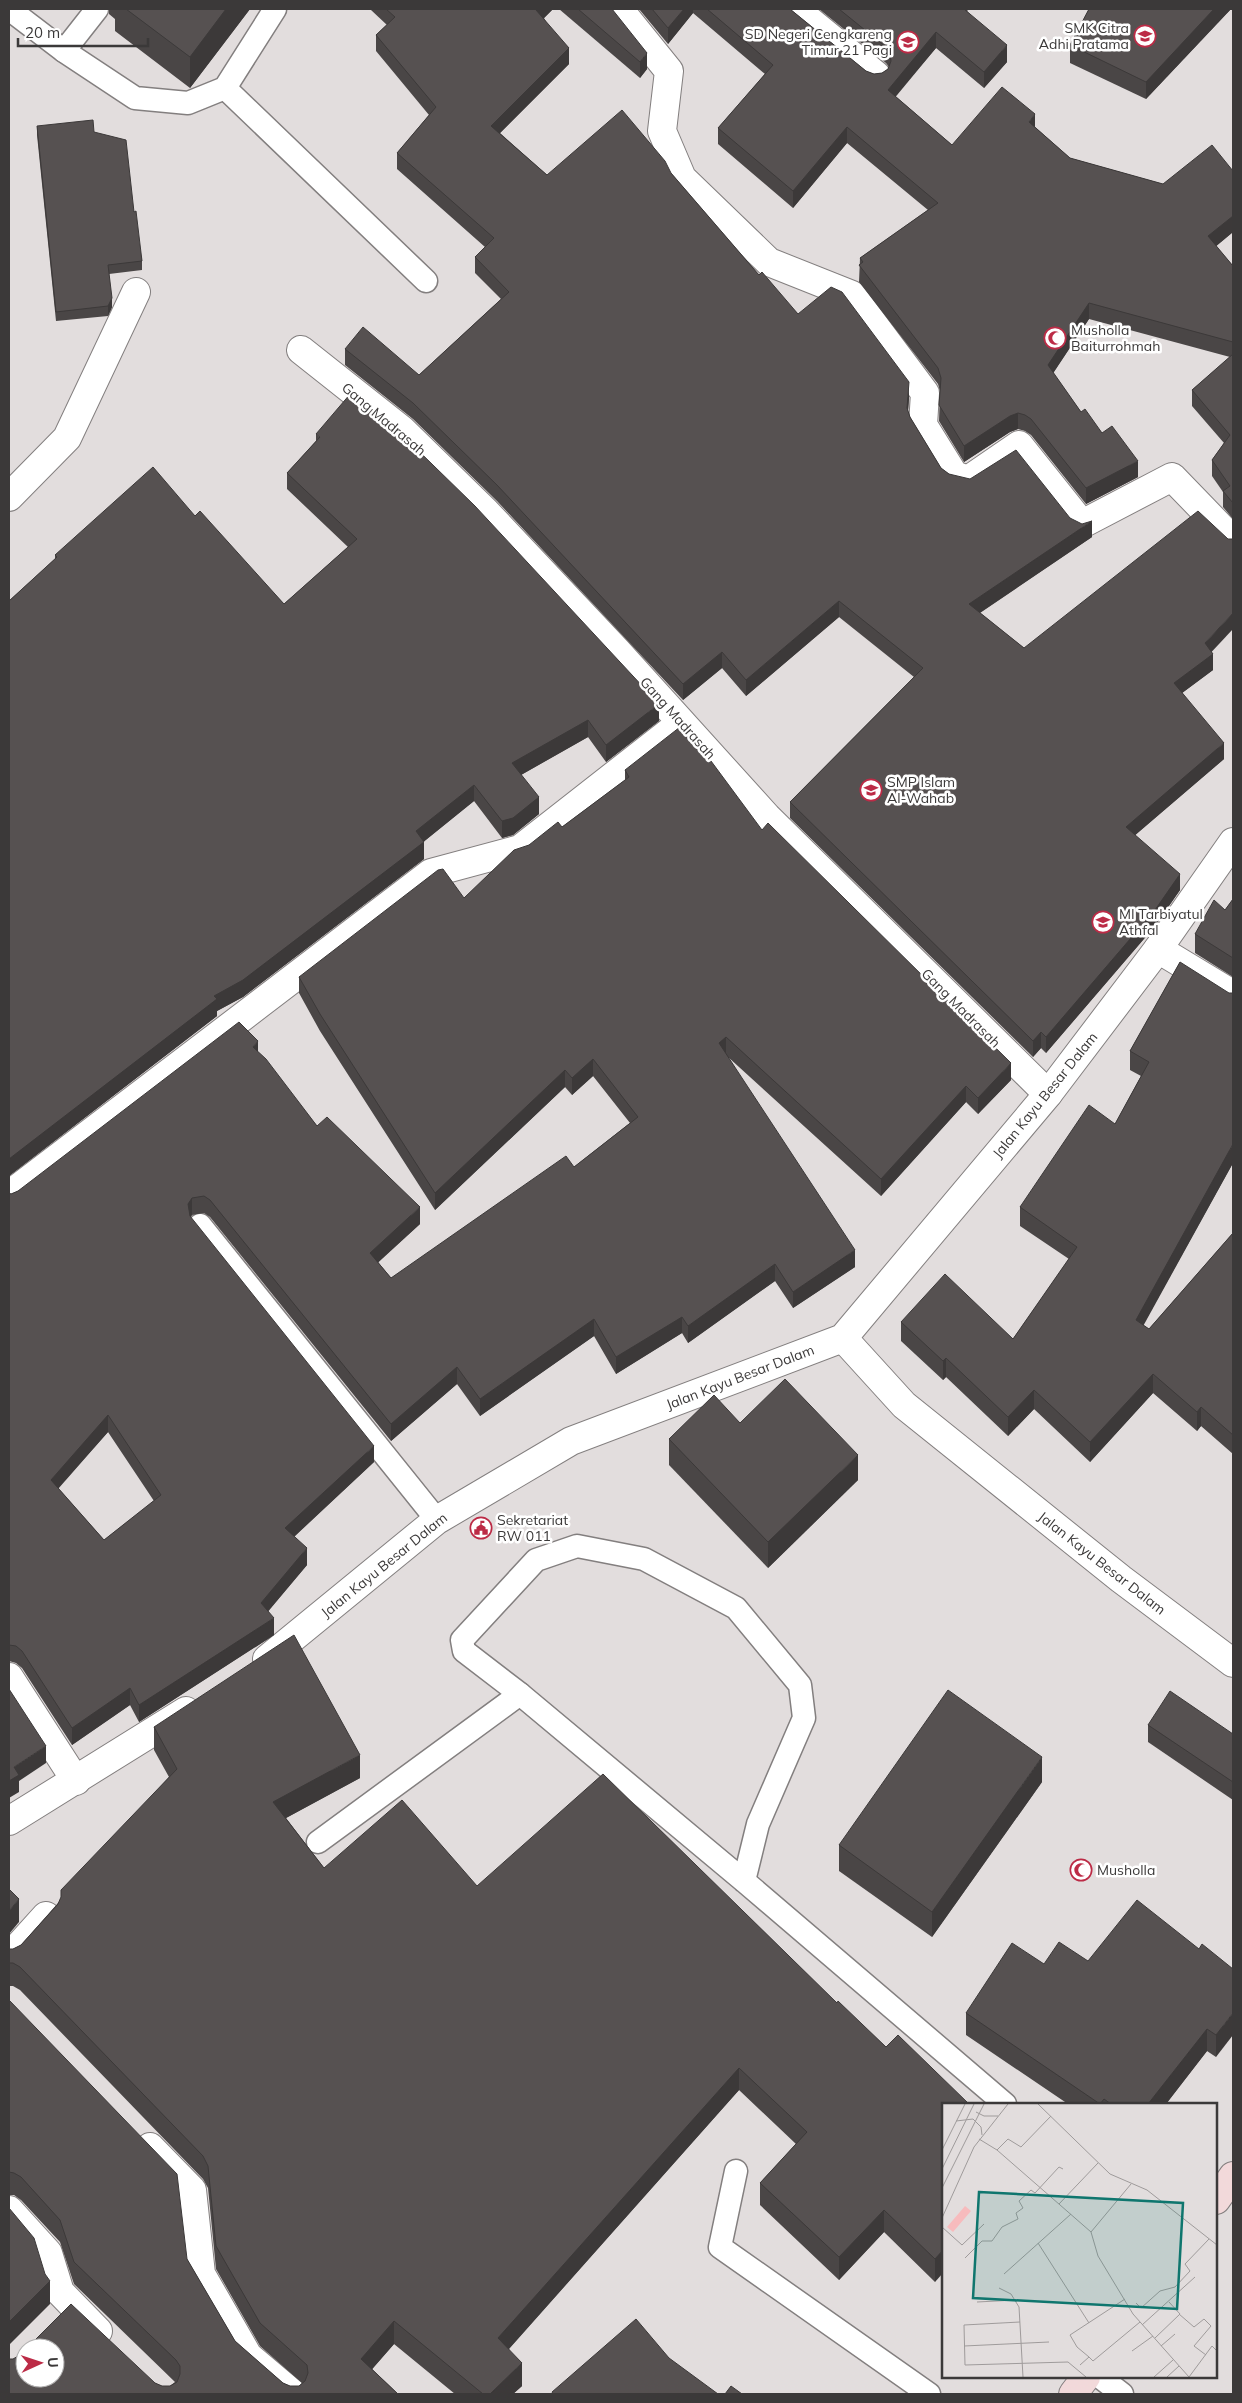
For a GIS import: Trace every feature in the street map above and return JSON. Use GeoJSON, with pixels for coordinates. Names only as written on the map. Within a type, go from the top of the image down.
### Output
{"type":"FeatureCollection","features":[{"type":"Feature","properties":{"kind":"main road"},"geometry":{"type":"LineString","coordinates":[[1217,2199],[1233,2176]]}},
{"type":"Feature","properties":{"kind":"main road"},"geometry":{"type":"LineString","coordinates":[[1073,2394],[1085,2378]]}},
{"type":"Feature","properties":{"kind":"street"},"geometry":{"type":"LineString","coordinates":[[619,9],[669,71],[662,131],[682,178],[769,262],[852,295],[925,393],[923,424],[954,474],[968,480],[1020,445],[1082,524],[1172,478],[1233,540]]}},
{"type":"Feature","properties":{"kind":"street"},"geometry":{"type":"LineString","coordinates":[[795,9],[876,75]]}},
{"type":"Feature","properties":{"kind":"street"},"geometry":{"type":"LineString","coordinates":[[9,497],[67,438],[136,292]]}},
{"type":"Feature","properties":{"kind":"street","name":"Gang Madrasah"},"geometry":{"type":"LineString","coordinates":[[301,350],[402,430],[479,505],[767,817],[1048,1094]]}},
{"type":"Feature","properties":{"kind":"street"},"geometry":{"type":"LineString","coordinates":[[9,1194],[431,874],[520,849],[682,723]]}},
{"type":"Feature","properties":{"kind":"street","name":"Jalan Kayu Besar Dalam"},"geometry":{"type":"LineString","coordinates":[[242,1675],[276,1653],[437,1520],[571,1441],[843,1338],[1048,1094],[1158,949],[1233,842]]}},
{"type":"Feature","properties":{"kind":"street"},"geometry":{"type":"LineString","coordinates":[[1158,949],[1233,997]]}},
{"type":"Feature","properties":{"kind":"street","name":"Jalan Kayu Besar Dalam"},"geometry":{"type":"LineString","coordinates":[[843,1338],[904,1405],[1121,1579],[1233,1663]]}},
{"type":"Feature","properties":{"kind":"street"},"geometry":{"type":"LineString","coordinates":[[9,1677],[76,1782]]}},
{"type":"Feature","properties":{"kind":"street"},"geometry":{"type":"LineString","coordinates":[[9,1821],[76,1782],[209,1696]]}},
{"type":"Feature","properties":{"kind":"street"},"geometry":{"type":"LineString","coordinates":[[9,1957],[46,1916]]}},
{"type":"Feature","properties":{"kind":"street"},"geometry":{"type":"LineString","coordinates":[[131,2127],[192,2190],[201,2274],[248,2356],[293,2394]]}},
{"type":"Feature","properties":{"kind":"street"},"geometry":{"type":"LineString","coordinates":[[9,2210],[48,2253],[60,2292],[62,2314],[114,2346]]}},
{"type":"Feature","properties":{"kind":"lane"},"geometry":{"type":"LineString","coordinates":[[9,9],[64,51],[135,98],[188,103],[225,88],[275,9]]}},
{"type":"Feature","properties":{"kind":"lane"},"geometry":{"type":"LineString","coordinates":[[64,51],[97,9]]}},
{"type":"Feature","properties":{"kind":"lane"},"geometry":{"type":"LineString","coordinates":[[225,88],[426,281]]}},
{"type":"Feature","properties":{"kind":"lane"},"geometry":{"type":"LineString","coordinates":[[200,1225],[437,1520]]}},
{"type":"Feature","properties":{"kind":"lane"},"geometry":{"type":"LineString","coordinates":[[744,1881],[758,1824],[804,1718],[800,1685],[736,1608],[644,1560],[577,1546],[536,1560],[462,1640],[464,1651],[520,1694],[744,1881],[1004,2103]]}},
{"type":"Feature","properties":{"kind":"lane"},"geometry":{"type":"LineString","coordinates":[[318,1842],[520,1694]]}},
{"type":"Feature","properties":{"kind":"lane"},"geometry":{"type":"LineString","coordinates":[[736,2172],[720,2247],[929,2394]]}},
{"type":"Feature","properties":{"kind":"lane"},"geometry":{"type":"LineString","coordinates":[[1101,2378],[1122,2394]]}},
{"type":"Feature","properties":{"kind":"building"},"geometry":{"type":"Polygon","coordinates":[[[126,9],[226,9],[190,57],[126,9]]]}},
{"type":"Feature","properties":{"kind":"building"},"geometry":{"type":"Polygon","coordinates":[[[386,9],[537,9],[569,48],[491,126],[547,175],[622,110],[665,161],[671,173],[759,275],[762,272],[798,314],[831,287],[842,292],[909,382],[907,408],[910,417],[941,468],[949,474],[970,479],[1016,450],[1070,518],[1082,524],[1092,521],[969,604],[1024,648],[1198,511],[1228,539],[1233,539],[1233,613],[1205,643],[1213,654],[1174,683],[1224,743],[1126,827],[1180,874],[1155,910],[1046,1037],[1041,1032],[1033,1041],[790,802],[923,668],[839,601],[746,680],[722,652],[683,684],[497,485],[413,403],[345,349],[363,327],[419,375],[509,292],[475,257],[494,238],[397,153],[436,107],[376,35],[395,17],[386,9]]]}},
{"type":"Feature","properties":{"kind":"building"},"geometry":{"type":"Polygon","coordinates":[[[578,9],[612,9],[647,53],[640,62],[578,9]]]}},
{"type":"Feature","properties":{"kind":"building"},"geometry":{"type":"Polygon","coordinates":[[[652,9],[684,9],[668,28],[652,9]]]}},
{"type":"Feature","properties":{"kind":"building"},"geometry":{"type":"Polygon","coordinates":[[[707,9],[790,9],[866,71],[874,74],[882,73],[888,69],[891,61],[890,53],[886,47],[839,9],[964,9],[1007,45],[984,72],[936,32],[888,90],[952,145],[1002,87],[1035,114],[1029,122],[1070,158],[1163,184],[1212,145],[1233,171],[1233,216],[1208,236],[1233,266],[1233,342],[1089,303],[1048,365],[1081,412],[1085,409],[1102,433],[1112,426],[1138,461],[1086,488],[1031,419],[1018,413],[1010,416],[964,446],[939,405],[941,378],[938,368],[859,265],[863,262],[860,258],[938,203],[847,127],[793,191],[718,128],[773,65],[707,9]]]}},
{"type":"Feature","properties":{"kind":"building","name":"SMK Citra Adhi Pratama"},"geometry":{"type":"Polygon","coordinates":[[[1089,9],[1214,9],[1146,82],[1070,45],[1089,9]]]}},
{"type":"Feature","properties":{"kind":"building"},"geometry":{"type":"Polygon","coordinates":[[[93,120],[94,132],[126,140],[134,212],[136,211],[142,261],[108,265],[112,298],[108,306],[56,312],[37,126],[93,120]]]}},
{"type":"Feature","properties":{"kind":"building"},"geometry":{"type":"Polygon","coordinates":[[[1233,354],[1233,503],[1223,491],[1230,486],[1212,460],[1230,435],[1192,390],[1233,354]]]}},
{"type":"Feature","properties":{"kind":"building"},"geometry":{"type":"Polygon","coordinates":[[[351,393],[392,425],[475,506],[659,704],[606,745],[588,720],[512,763],[539,797],[513,818],[502,821],[474,785],[416,831],[424,842],[243,980],[214,996],[217,999],[9,1159],[9,601],[57,557],[55,555],[153,467],[195,516],[200,511],[284,604],[357,539],[287,473],[320,437],[316,434],[351,393]]]}},
{"type":"Feature","properties":{"kind":"building"},"geometry":{"type":"Polygon","coordinates":[[[680,727],[711,761],[762,830],[768,823],[1011,1063],[978,1098],[966,1086],[881,1179],[726,1037],[719,1043],[855,1250],[793,1292],[775,1264],[688,1326],[682,1317],[616,1357],[594,1319],[480,1399],[457,1367],[391,1424],[210,1200],[204,1196],[192,1198],[188,1204],[190,1216],[374,1446],[285,1528],[307,1548],[261,1603],[274,1618],[139,1705],[130,1688],[72,1728],[22,1651],[16,1646],[9,1645],[9,1193],[18,1191],[239,1022],[258,1041],[253,1047],[266,1059],[317,1126],[327,1117],[420,1207],[370,1253],[391,1278],[566,1156],[574,1167],[638,1117],[593,1059],[572,1078],[565,1070],[435,1193],[320,1014],[299,977],[438,870],[443,869],[464,898],[514,850],[529,845],[558,822],[562,827],[629,777],[625,770],[680,727]],[[108,1415],[51,1480],[104,1540],[161,1495],[108,1415]]]}},
{"type":"Feature","properties":{"kind":"building"},"geometry":{"type":"Polygon","coordinates":[[[1233,899],[1233,958],[1195,934],[1214,900],[1225,910],[1233,899]]]}},
{"type":"Feature","properties":{"kind":"building"},"geometry":{"type":"Polygon","coordinates":[[[1180,962],[1229,993],[1233,993],[1233,1144],[1136,1320],[1149,1329],[1233,1233],[1233,1435],[1201,1407],[1197,1412],[1153,1374],[1090,1442],[1034,1390],[1008,1417],[946,1358],[943,1361],[901,1322],[945,1274],[1013,1339],[1077,1247],[1020,1207],[1089,1105],[1115,1124],[1149,1062],[1130,1051],[1180,962]]]}},
{"type":"Feature","properties":{"kind":"building"},"geometry":{"type":"Polygon","coordinates":[[[785,1379],[858,1455],[768,1542],[669,1439],[714,1395],[740,1423],[785,1379]]]}},
{"type":"Feature","properties":{"kind":"building"},"geometry":{"type":"Polygon","coordinates":[[[294,1635],[360,1755],[273,1802],[324,1868],[402,1800],[477,1886],[603,1774],[837,2003],[838,2001],[886,2047],[898,2035],[968,2103],[942,2103],[942,2251],[935,2259],[884,2210],[839,2257],[760,2183],[807,2132],[739,2068],[498,2338],[522,2363],[490,2394],[483,2394],[394,2321],[361,2359],[398,2394],[9,2394],[9,2359],[15,2358],[15,2388],[65,2388],[65,2338],[37,2338],[71,2304],[155,2383],[162,2386],[170,2386],[177,2382],[180,2366],[74,2262],[60,2220],[21,2177],[9,2172],[9,2000],[177,2174],[187,2259],[235,2341],[283,2383],[290,2386],[299,2386],[305,2381],[308,2373],[307,2365],[260,2323],[216,2246],[208,2166],[203,2156],[20,1967],[9,1963],[9,1949],[21,1945],[58,1904],[61,1890],[177,1769],[154,1727],[294,1635]]]}},
{"type":"Feature","properties":{"kind":"building"},"geometry":{"type":"Polygon","coordinates":[[[9,1689],[46,1746],[14,1767],[19,1775],[9,1781],[9,1689]]]}},
{"type":"Feature","properties":{"kind":"building"},"geometry":{"type":"Polygon","coordinates":[[[948,1690],[1042,1757],[932,1912],[839,1845],[948,1690]]]}},
{"type":"Feature","properties":{"kind":"building"},"geometry":{"type":"Polygon","coordinates":[[[1170,1691],[1233,1734],[1233,1782],[1148,1725],[1170,1691]]]}},
{"type":"Feature","properties":{"kind":"building"},"geometry":{"type":"Polygon","coordinates":[[[9,1889],[19,1899],[9,1911],[9,1889]]]}},
{"type":"Feature","properties":{"kind":"building"},"geometry":{"type":"Polygon","coordinates":[[[1137,1900],[1199,1949],[1202,1944],[1233,1969],[1233,2013],[1216,2035],[1207,2029],[1149,2103],[1110,2103],[1104,2099],[1099,2103],[966,2013],[1012,1943],[1044,1964],[1059,1942],[1088,1961],[1137,1900]]]}},
{"type":"Feature","properties":{"kind":"building"},"geometry":{"type":"Polygon","coordinates":[[[9,2208],[34,2238],[45,2274],[50,2281],[9,2322],[9,2208]]]}},
{"type":"Feature","properties":{"kind":"building"},"geometry":{"type":"Polygon","coordinates":[[[636,2319],[669,2358],[718,2394],[553,2394],[552,2392],[636,2319]]]}},
{"type":"Feature","properties":{"kind":"building"},"geometry":{"type":"Polygon","coordinates":[[[731,2386],[742,2394],[725,2394],[731,2386]]]}},
{"type":"Feature","properties":{"kind":"place","name":"SMK Citra Adhi Pratama"},"geometry":{"type":"Point","coordinates":[1145,36]}},
{"type":"Feature","properties":{"kind":"place","name":"SD Negeri Cengkareng Timur 21 Pagi"},"geometry":{"type":"Point","coordinates":[908,42]}},
{"type":"Feature","properties":{"kind":"place","name":"Musholla Baiturrohmah"},"geometry":{"type":"Point","coordinates":[1055,338]}},
{"type":"Feature","properties":{"kind":"place","name":"SMP Islam Al-Wahab"},"geometry":{"type":"Point","coordinates":[871,790]}},
{"type":"Feature","properties":{"kind":"place","name":"MI Tarbiyatul Athfal"},"geometry":{"type":"Point","coordinates":[1103,922]}},
{"type":"Feature","properties":{"kind":"place","name":"Sekretariat RW 011"},"geometry":{"type":"Point","coordinates":[481,1528]}},
{"type":"Feature","properties":{"kind":"place","name":"Musholla"},"geometry":{"type":"Point","coordinates":[1081,1870]}}]}
